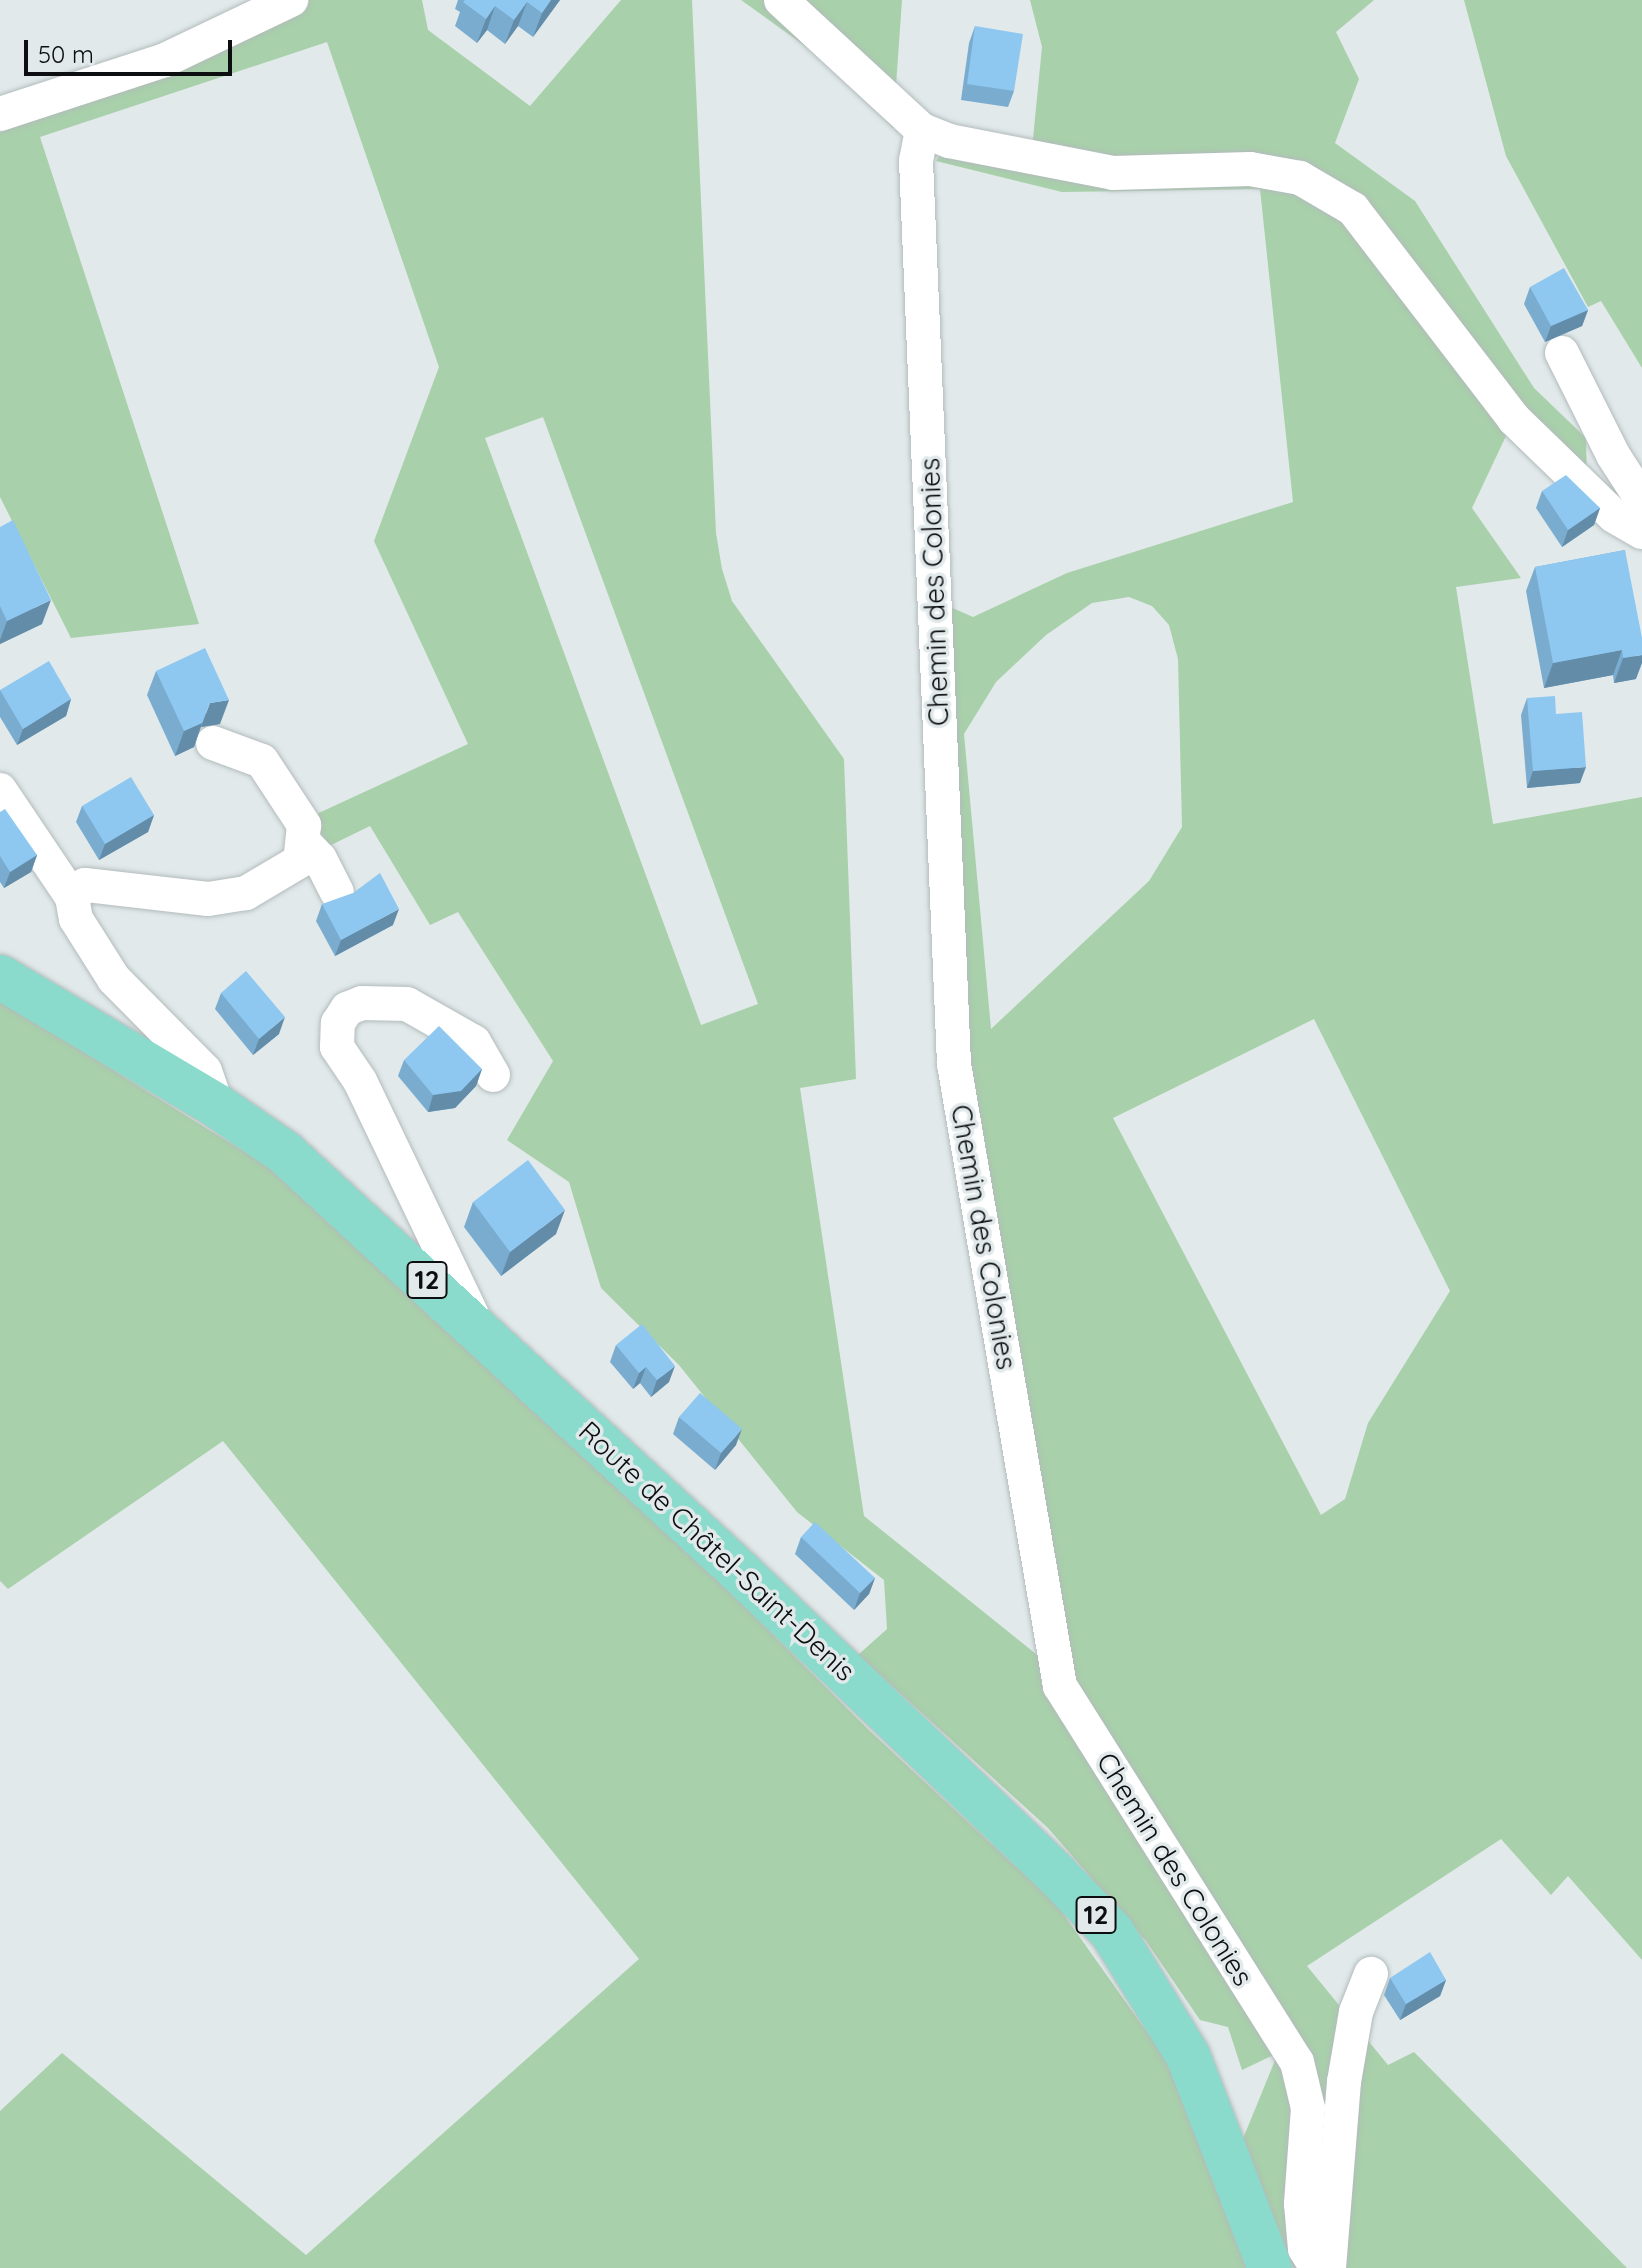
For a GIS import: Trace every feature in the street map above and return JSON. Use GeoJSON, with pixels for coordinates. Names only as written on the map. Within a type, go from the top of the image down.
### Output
{"type":"FeatureCollection","features":[{"type":"Feature","properties":{"kind":"main road","name":"Route de Châtel-Saint-Denis"},"geometry":{"type":"LineString","coordinates":[[0,977],[217,1106],[284,1152],[479,1328],[801,1629],[1112,1932],[1188,2056],[1270,2268]]}},
{"type":"Feature","properties":{"kind":"street"},"geometry":{"type":"LineString","coordinates":[[0,114],[165,60],[291,0]]}},
{"type":"Feature","properties":{"kind":"street"},"geometry":{"type":"LineString","coordinates":[[781,0],[922,130],[990,150],[1113,173],[1250,169],[1300,178],[1353,209],[1514,419],[1614,516],[1642,532]]}},
{"type":"Feature","properties":{"kind":"street","name":"Chemin des Colonies"},"geometry":{"type":"LineString","coordinates":[[922,130],[916,161],[954,1064],[1060,1686],[1297,2062],[1308,2108],[1301,2204],[1305,2249],[1317,2268]]}},
{"type":"Feature","properties":{"kind":"street"},"geometry":{"type":"LineString","coordinates":[[1562,353],[1613,455],[1642,500]]}},
{"type":"Feature","properties":{"kind":"street"},"geometry":{"type":"LineString","coordinates":[[72,897],[85,885],[208,899],[246,893],[300,861],[304,825],[262,761],[213,743]]}},
{"type":"Feature","properties":{"kind":"street"},"geometry":{"type":"LineString","coordinates":[[0,790],[72,897],[76,919],[114,979],[205,1071],[217,1106]]}},
{"type":"Feature","properties":{"kind":"street"},"geometry":{"type":"LineString","coordinates":[[304,842],[320,859],[337,892]]}},
{"type":"Feature","properties":{"kind":"street"},"geometry":{"type":"LineString","coordinates":[[479,1328],[360,1081],[337,1047],[338,1023],[347,1009],[362,1003],[407,1004],[474,1042],[493,1075]]}},
{"type":"Feature","properties":{"kind":"street"},"geometry":{"type":"LineString","coordinates":[[1329,2268],[1344,2082],[1356,2012],[1371,1974]]}},
{"type":"Feature","properties":{"kind":"green space"},"geometry":{"type":"Polygon","coordinates":[[[276,0],[422,0],[428,30],[530,106],[621,0],[692,0],[716,533],[722,569],[732,601],[844,759],[856,1079],[800,1088],[864,1516],[1041,1658],[939,1051],[948,606],[973,617],[1067,573],[1293,502],[1260,189],[1062,192],[936,161],[949,141],[1031,159],[1042,47],[1030,0],[1374,0],[1336,32],[1359,79],[1335,143],[1415,201],[1534,388],[1586,438],[1587,484],[1514,419],[1472,508],[1521,578],[1456,587],[1493,824],[1642,797],[1642,1960],[1568,1876],[1551,1895],[1501,1839],[1307,1966],[1388,2065],[1414,2052],[1627,2268],[1294,2268],[1242,2141],[1278,2053],[1242,2070],[1228,2027],[1200,2020],[1146,1941],[1048,1828],[858,1655],[887,1629],[884,1580],[797,1512],[679,1365],[601,1288],[569,1182],[507,1140],[553,1061],[458,912],[430,925],[370,826],[325,848],[308,818],[468,744],[374,541],[439,367],[327,42],[40,137],[199,624],[71,638],[0,497],[0,105],[151,57],[276,0]],[[543,417],[485,438],[701,1025],[758,1004],[543,417]],[[1129,597],[1092,603],[1046,635],[996,682],[964,734],[991,1029],[1149,881],[1182,827],[1178,659],[1169,625],[1152,606],[1129,597]],[[1314,1019],[1113,1118],[1321,1515],[1345,1499],[1368,1423],[1450,1291],[1314,1019]]]}},
{"type":"Feature","properties":{"kind":"green space"},"geometry":{"type":"Polygon","coordinates":[[[741,0],[902,0],[893,128],[833,66],[741,0]]]}},
{"type":"Feature","properties":{"kind":"green space"},"geometry":{"type":"Polygon","coordinates":[[[1464,0],[1642,0],[1642,368],[1601,301],[1588,307],[1506,156],[1464,0]]]}},
{"type":"Feature","properties":{"kind":"green space"},"geometry":{"type":"Polygon","coordinates":[[[0,1000],[277,1172],[576,1439],[869,1730],[1057,1905],[1178,2076],[1248,2268],[0,2268],[0,2111],[62,2053],[306,2255],[639,1959],[223,1441],[8,1589],[0,1581],[0,1000]]]}},
{"type":"Feature","properties":{"kind":"building"},"geometry":{"type":"Polygon","coordinates":[[[551,0],[542,13],[527,2],[514,20],[495,6],[486,19],[463,2],[551,0]]]}},
{"type":"Feature","properties":{"kind":"building"},"geometry":{"type":"Polygon","coordinates":[[[975,26],[1023,34],[1014,91],[967,84],[975,26]]]}},
{"type":"Feature","properties":{"kind":"building"},"geometry":{"type":"Polygon","coordinates":[[[1564,268],[1588,310],[1551,326],[1530,287],[1564,268]]]}},
{"type":"Feature","properties":{"kind":"building"},"geometry":{"type":"Polygon","coordinates":[[[1566,475],[1600,508],[1568,530],[1542,491],[1566,475]]]}},
{"type":"Feature","properties":{"kind":"building"},"geometry":{"type":"Polygon","coordinates":[[[13,520],[51,600],[7,621],[0,606],[0,527],[13,520]]]}},
{"type":"Feature","properties":{"kind":"building"},"geometry":{"type":"Polygon","coordinates":[[[1625,550],[1642,638],[1642,655],[1623,658],[1622,650],[1553,663],[1535,567],[1625,550]]]}},
{"type":"Feature","properties":{"kind":"building"},"geometry":{"type":"Polygon","coordinates":[[[205,648],[229,700],[210,703],[202,723],[184,731],[156,671],[205,648]]]}},
{"type":"Feature","properties":{"kind":"building"},"geometry":{"type":"Polygon","coordinates":[[[49,661],[71,699],[23,729],[0,690],[49,661]]]}},
{"type":"Feature","properties":{"kind":"building"},"geometry":{"type":"Polygon","coordinates":[[[1555,696],[1556,714],[1582,712],[1586,767],[1533,771],[1527,698],[1555,696]]]}},
{"type":"Feature","properties":{"kind":"building"},"geometry":{"type":"Polygon","coordinates":[[[131,777],[154,815],[105,844],[82,806],[131,777]]]}},
{"type":"Feature","properties":{"kind":"building"},"geometry":{"type":"Polygon","coordinates":[[[5,809],[37,855],[10,872],[0,856],[0,812],[5,809]]]}},
{"type":"Feature","properties":{"kind":"building"},"geometry":{"type":"Polygon","coordinates":[[[380,873],[399,909],[341,940],[322,904],[353,893],[380,873]]]}},
{"type":"Feature","properties":{"kind":"building"},"geometry":{"type":"Polygon","coordinates":[[[246,971],[285,1017],[259,1039],[221,993],[246,971]]]}},
{"type":"Feature","properties":{"kind":"building"},"geometry":{"type":"Polygon","coordinates":[[[439,1026],[482,1069],[461,1091],[433,1095],[404,1060],[439,1026]]]}},
{"type":"Feature","properties":{"kind":"building"},"geometry":{"type":"Polygon","coordinates":[[[528,1160],[565,1210],[510,1252],[473,1202],[528,1160]]]}},
{"type":"Feature","properties":{"kind":"building"},"geometry":{"type":"Polygon","coordinates":[[[642,1324],[675,1366],[657,1380],[646,1367],[639,1373],[616,1345],[642,1324]]]}},
{"type":"Feature","properties":{"kind":"building"},"geometry":{"type":"Polygon","coordinates":[[[700,1393],[742,1429],[721,1453],[679,1417],[700,1393]]]}},
{"type":"Feature","properties":{"kind":"building"},"geometry":{"type":"Polygon","coordinates":[[[815,1522],[875,1578],[860,1593],[801,1537],[815,1522]]]}},
{"type":"Feature","properties":{"kind":"building"},"geometry":{"type":"Polygon","coordinates":[[[1430,1952],[1446,1980],[1406,2004],[1390,1978],[1430,1952]]]}}]}
